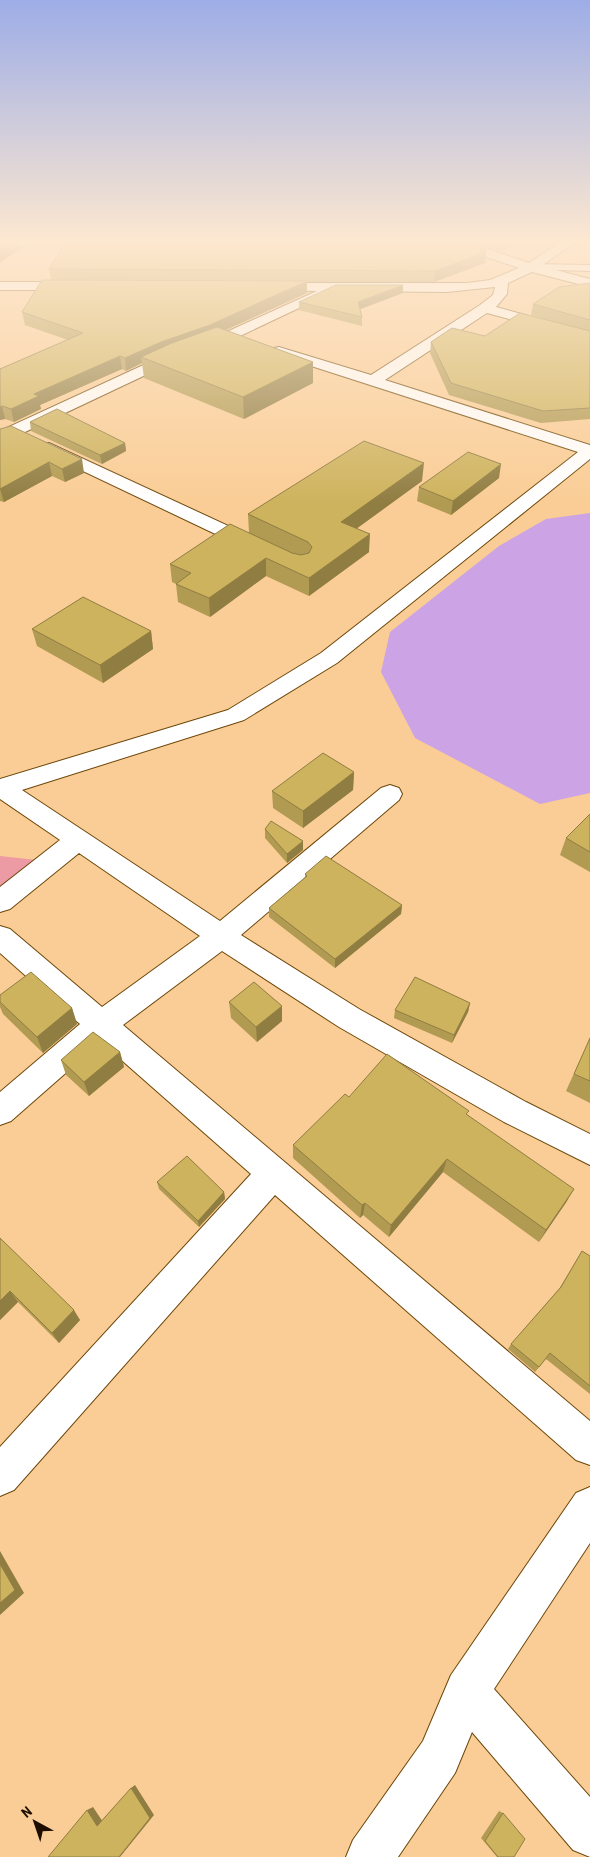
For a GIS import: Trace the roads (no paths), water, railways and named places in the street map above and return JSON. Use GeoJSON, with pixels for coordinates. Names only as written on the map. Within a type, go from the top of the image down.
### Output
{"type":"FeatureCollection","features":[{"type":"Feature","properties":{"kind":"street"},"geometry":{"type":"LineString","coordinates":[[5,431],[168,359],[244,330]]}},
{"type":"Feature","properties":{"kind":"street"},"geometry":{"type":"LineString","coordinates":[[371,382],[452,330]]}},
{"type":"Feature","properties":{"kind":"street"},"geometry":{"type":"LineString","coordinates":[[563,330],[590,337]]}},
{"type":"Feature","properties":{"kind":"street"},"geometry":{"type":"LineString","coordinates":[[232,335],[371,382],[590,451]]}},
{"type":"Feature","properties":{"kind":"street"},"geometry":{"type":"LineString","coordinates":[[5,431],[273,554]]}},
{"type":"Feature","properties":{"kind":"street"},"geometry":{"type":"LineString","coordinates":[[1,788],[236,715],[329,658],[590,451]]}},
{"type":"Feature","properties":{"kind":"street"},"geometry":{"type":"LineString","coordinates":[[1,788],[221,936],[349,1018],[515,1112],[590,1150]]}},
{"type":"Feature","properties":{"kind":"street"},"geometry":{"type":"LineString","coordinates":[[0,1110],[100,1025],[221,936],[390,794]]}},
{"type":"Feature","properties":{"kind":"street"},"geometry":{"type":"LineString","coordinates":[[0,902],[78,839]]}},
{"type":"Feature","properties":{"kind":"street"},"geometry":{"type":"LineString","coordinates":[[0,937],[590,1446]]}},
{"type":"Feature","properties":{"kind":"street"},"geometry":{"type":"LineString","coordinates":[[0,1476],[273,1173]]}},
{"type":"Feature","properties":{"kind":"street"},"geometry":{"type":"LineString","coordinates":[[370,1857],[439,1757],[467,1691],[590,1507]]}},
{"type":"Feature","properties":{"kind":"street"},"geometry":{"type":"LineString","coordinates":[[467,1691],[590,1833]]}}]}
